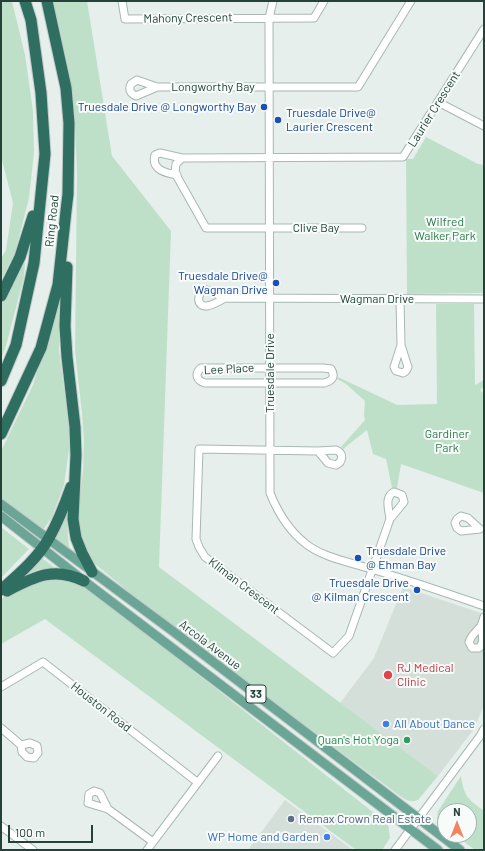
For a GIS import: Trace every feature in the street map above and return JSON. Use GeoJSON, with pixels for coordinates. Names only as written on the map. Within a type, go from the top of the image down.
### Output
{"type":"FeatureCollection","features":[{"type":"Feature","properties":{"kind":"highway","name":"Ring Road"},"geometry":{"type":"LineString","coordinates":[[1,381],[16,346],[34,262],[45,154],[41,93],[31,20],[25,1]]}},
{"type":"Feature","properties":{"kind":"highway","name":"Ring Road"},"geometry":{"type":"LineString","coordinates":[[1,434],[41,348],[58,285],[68,194],[69,123],[66,88],[47,1]]}},
{"type":"Feature","properties":{"kind":"highway"},"geometry":{"type":"LineString","coordinates":[[1,296],[20,257],[32,222],[45,154]]}},
{"type":"Feature","properties":{"kind":"highway"},"geometry":{"type":"LineString","coordinates":[[68,194],[69,213],[65,326],[75,427],[76,454],[72,519],[82,553],[92,572]]}},
{"type":"Feature","properties":{"kind":"highway"},"geometry":{"type":"LineString","coordinates":[[1,590],[17,576],[46,543],[60,516],[75,477]]}},
{"type":"Feature","properties":{"kind":"highway"},"geometry":{"type":"LineString","coordinates":[[1,594],[32,578],[47,574],[70,575],[84,581]]}},
{"type":"Feature","properties":{"kind":"main road","name":"Arcola Avenue"},"geometry":{"type":"LineString","coordinates":[[1,504],[46,543],[84,581],[438,850]]}},
{"type":"Feature","properties":{"kind":"main road","name":"Arcola Avenue"},"geometry":{"type":"LineString","coordinates":[[1,516],[92,572],[316,739],[460,850]]}},
{"type":"Feature","properties":{"kind":"street","name":"Mahony Crescent"},"geometry":{"type":"LineString","coordinates":[[122,1],[125,19],[270,18]]}},
{"type":"Feature","properties":{"kind":"street","name":"Truesdale Drive"},"geometry":{"type":"LineString","coordinates":[[273,1],[270,18],[270,492],[277,511],[288,527],[306,545],[330,557],[372,569],[484,606]]}},
{"type":"Feature","properties":{"kind":"street"},"geometry":{"type":"LineString","coordinates":[[270,18],[314,18],[324,1]]}},
{"type":"Feature","properties":{"kind":"street","name":"Longworthy Bay"},"geometry":{"type":"LineString","coordinates":[[157,87],[358,87],[411,1]]}},
{"type":"Feature","properties":{"kind":"street","name":"Laurier Crescent"},"geometry":{"type":"LineString","coordinates":[[270,158],[402,157],[484,29]]}},
{"type":"Feature","properties":{"kind":"street"},"geometry":{"type":"LineString","coordinates":[[477,40],[484,44]]}},
{"type":"Feature","properties":{"kind":"street"},"geometry":{"type":"LineString","coordinates":[[438,102],[484,126]]}},
{"type":"Feature","properties":{"kind":"street"},"geometry":{"type":"LineString","coordinates":[[177,175],[161,171],[156,166],[154,159],[155,155],[160,153],[182,158],[270,158]]}},
{"type":"Feature","properties":{"kind":"street"},"geometry":{"type":"LineString","coordinates":[[177,175],[175,173],[176,164],[182,158]]}},
{"type":"Feature","properties":{"kind":"street","name":"Clive Bay"},"geometry":{"type":"LineString","coordinates":[[177,175],[206,228],[362,228]]}},
{"type":"Feature","properties":{"kind":"street","name":"Wagman Drive"},"geometry":{"type":"LineString","coordinates":[[226,298],[484,299]]}},
{"type":"Feature","properties":{"kind":"street"},"geometry":{"type":"LineString","coordinates":[[400,299],[401,345]]}},
{"type":"Feature","properties":{"kind":"street","name":"Lee Place"},"geometry":{"type":"LineString","coordinates":[[269,368],[201,368],[196,375],[201,382],[269,382]]}},
{"type":"Feature","properties":{"kind":"street"},"geometry":{"type":"LineString","coordinates":[[269,368],[323,368],[332,370],[334,374],[333,379],[330,382],[324,383],[269,382]]}},
{"type":"Feature","properties":{"kind":"street","name":"Kliman Crescent"},"geometry":{"type":"LineString","coordinates":[[270,451],[199,449],[196,538],[198,547],[205,557],[333,653],[349,636],[372,569]]}},
{"type":"Feature","properties":{"kind":"street"},"geometry":{"type":"LineString","coordinates":[[270,451],[318,452]]}},
{"type":"Feature","properties":{"kind":"street"},"geometry":{"type":"LineString","coordinates":[[372,569],[390,519]]}},
{"type":"Feature","properties":{"kind":"street"},"geometry":{"type":"LineString","coordinates":[[481,626],[484,616]]}},
{"type":"Feature","properties":{"kind":"street","name":"Houston Road"},"geometry":{"type":"LineString","coordinates":[[1,687],[43,662],[197,782]]}},
{"type":"Feature","properties":{"kind":"street"},"geometry":{"type":"LineString","coordinates":[[1,728],[21,745]]}},
{"type":"Feature","properties":{"kind":"street"},"geometry":{"type":"LineString","coordinates":[[395,850],[484,730]]}},
{"type":"Feature","properties":{"kind":"street"},"geometry":{"type":"LineString","coordinates":[[147,850],[218,756]]}},
{"type":"Feature","properties":{"kind":"street"},"geometry":{"type":"LineString","coordinates":[[108,809],[153,842]]}},
{"type":"Feature","properties":{"kind":"street"},"geometry":{"type":"LineString","coordinates":[[1,826],[31,849]]}},
{"type":"Feature","properties":{"kind":"shaded area"},"geometry":{"type":"Polygon","coordinates":[[[403,587],[484,614],[484,705],[474,729],[438,776],[340,703],[374,658],[403,587]]]}},
{"type":"Feature","properties":{"kind":"shaded area"},"geometry":{"type":"Polygon","coordinates":[[[285,800],[353,850],[248,850],[285,800]]]}},
{"type":"Feature","properties":{"kind":"green space"},"geometry":{"type":"Polygon","coordinates":[[[1,1],[12,1],[25,55],[33,111],[34,153],[29,198],[15,253],[1,280],[1,259],[6,250],[13,203],[1,156],[1,1]]]}},
{"type":"Feature","properties":{"kind":"green space"},"geometry":{"type":"Polygon","coordinates":[[[53,1],[87,1],[112,156],[171,231],[159,567],[438,776],[418,800],[409,801],[401,797],[169,625],[94,563],[84,549],[77,530],[83,471],[84,441],[75,351],[77,177],[75,118],[70,84],[53,1]]]}},
{"type":"Feature","properties":{"kind":"green space","name":"Wilfred Walker Park"},"geometry":{"type":"Polygon","coordinates":[[[426,137],[478,164],[484,165],[484,293],[407,294],[406,159],[413,159],[426,137]]]}},
{"type":"Feature","properties":{"kind":"green space"},"geometry":{"type":"Polygon","coordinates":[[[25,262],[24,277],[6,346],[1,359],[1,304],[25,262]]]}},
{"type":"Feature","properties":{"kind":"green space"},"geometry":{"type":"Polygon","coordinates":[[[59,300],[59,350],[69,427],[69,450],[64,485],[52,517],[43,530],[1,499],[1,451],[33,385],[59,300]]]}},
{"type":"Feature","properties":{"kind":"green space","name":"Gardiner Park"},"geometry":{"type":"Polygon","coordinates":[[[436,304],[474,304],[475,385],[484,380],[484,387],[480,390],[484,394],[484,493],[401,464],[397,488],[392,488],[386,459],[373,454],[367,430],[343,449],[341,447],[365,420],[365,401],[346,384],[337,379],[338,377],[397,405],[437,404],[436,304]]]}},
{"type":"Feature","properties":{"kind":"green space"},"geometry":{"type":"Polygon","coordinates":[[[69,504],[68,540],[70,552],[51,537],[69,504]]]}},
{"type":"Feature","properties":{"kind":"green space"},"geometry":{"type":"Polygon","coordinates":[[[1,527],[29,549],[1,578],[1,527]]]}},
{"type":"Feature","properties":{"kind":"green space"},"geometry":{"type":"Polygon","coordinates":[[[38,555],[54,567],[53,569],[40,569],[22,576],[38,555]]]}},
{"type":"Feature","properties":{"kind":"green space"},"geometry":{"type":"Polygon","coordinates":[[[68,580],[88,588],[388,824],[390,838],[382,850],[356,850],[45,619],[1,644],[1,599],[15,590],[40,581],[68,580]]]}},
{"type":"Feature","properties":{"kind":"green space"},"geometry":{"type":"Polygon","coordinates":[[[461,776],[465,793],[474,803],[443,803],[461,776]]]}},
{"type":"Feature","properties":{"kind":"green space"},"geometry":{"type":"Polygon","coordinates":[[[477,805],[484,811],[484,850],[475,850],[466,843],[477,843],[477,805]]]}},
{"type":"Feature","properties":{"kind":"place","name":"Truesdale Drive @ Longworthy Bay"},"geometry":{"type":"Point","coordinates":[264,107]}},
{"type":"Feature","properties":{"kind":"place","name":"Truesdale Drive@ Laurier Crescent"},"geometry":{"type":"Point","coordinates":[278,120]}},
{"type":"Feature","properties":{"kind":"place","name":"Truesdale Drive@ Wagman Drive"},"geometry":{"type":"Point","coordinates":[276,283]}},
{"type":"Feature","properties":{"kind":"place","name":"Truesdale Drive @ Ehman Bay"},"geometry":{"type":"Point","coordinates":[358,558]}},
{"type":"Feature","properties":{"kind":"place","name":"Truesdale Drive @ Kilman Crescent"},"geometry":{"type":"Point","coordinates":[417,590]}},
{"type":"Feature","properties":{"kind":"place","name":"RJ Medical Clinic"},"geometry":{"type":"Point","coordinates":[388,675]}},
{"type":"Feature","properties":{"kind":"place","name":"All About Dance"},"geometry":{"type":"Point","coordinates":[386,724]}},
{"type":"Feature","properties":{"kind":"place","name":"Quan's Hot Yoga"},"geometry":{"type":"Point","coordinates":[407,740]}},
{"type":"Feature","properties":{"kind":"place","name":"Remax Crown Real Estate"},"geometry":{"type":"Point","coordinates":[291,819]}},
{"type":"Feature","properties":{"kind":"place","name":"WP Home and Garden"},"geometry":{"type":"Point","coordinates":[327,837]}}]}
